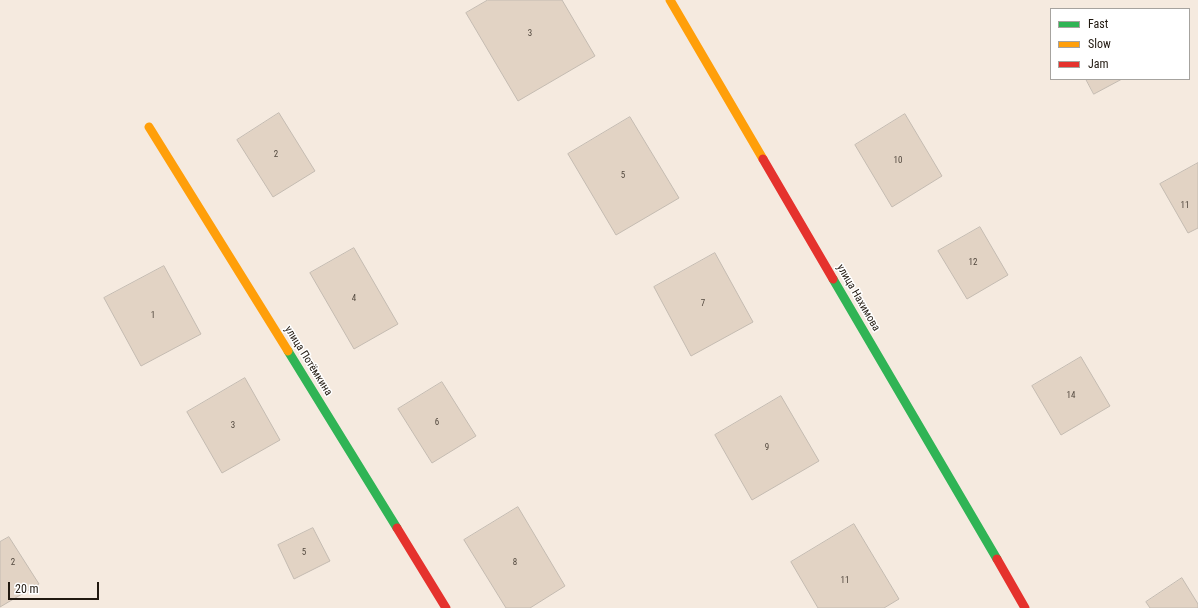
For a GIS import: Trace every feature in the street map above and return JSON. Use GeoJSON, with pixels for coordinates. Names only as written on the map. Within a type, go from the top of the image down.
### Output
{"type":"FeatureCollection","features":[{"type":"Feature","properties":{"kind":"street","name":"улица Нахимова"},"geometry":{"type":"LineString","coordinates":[[670,0],[1025,608]]}},
{"type":"Feature","properties":{"kind":"street","name":"улица Потёмкина"},"geometry":{"type":"LineString","coordinates":[[149,127],[446,608]]}},
{"type":"Feature","properties":{"kind":"building"},"geometry":{"type":"Polygon","coordinates":[[[488,0],[562,0],[595,56],[518,101],[466,13],[488,0]]]}},
{"type":"Feature","properties":{"kind":"building"},"geometry":{"type":"Polygon","coordinates":[[[1087,80],[1120,80],[1094,94],[1087,80]]]}},
{"type":"Feature","properties":{"kind":"building"},"geometry":{"type":"Polygon","coordinates":[[[279,113],[315,171],[273,197],[237,140],[279,113]]]}},
{"type":"Feature","properties":{"kind":"building"},"geometry":{"type":"Polygon","coordinates":[[[905,114],[942,176],[892,207],[855,145],[905,114]]]}},
{"type":"Feature","properties":{"kind":"building"},"geometry":{"type":"Polygon","coordinates":[[[630,117],[679,198],[616,235],[568,154],[630,117]]]}},
{"type":"Feature","properties":{"kind":"building"},"geometry":{"type":"Polygon","coordinates":[[[1198,163],[1198,228],[1188,233],[1160,184],[1198,163]]]}},
{"type":"Feature","properties":{"kind":"building"},"geometry":{"type":"Polygon","coordinates":[[[980,227],[1008,275],[967,299],[938,251],[980,227]]]}},
{"type":"Feature","properties":{"kind":"building"},"geometry":{"type":"Polygon","coordinates":[[[354,248],[398,324],[354,349],[310,273],[354,248]]]}},
{"type":"Feature","properties":{"kind":"building"},"geometry":{"type":"Polygon","coordinates":[[[715,253],[753,322],[691,356],[654,287],[715,253]]]}},
{"type":"Feature","properties":{"kind":"building"},"geometry":{"type":"Polygon","coordinates":[[[164,266],[201,334],[141,366],[104,298],[164,266]]]}},
{"type":"Feature","properties":{"kind":"building"},"geometry":{"type":"Polygon","coordinates":[[[1081,357],[1110,406],[1061,435],[1032,386],[1081,357]]]}},
{"type":"Feature","properties":{"kind":"building"},"geometry":{"type":"Polygon","coordinates":[[[245,378],[280,440],[222,473],[187,412],[245,378]]]}},
{"type":"Feature","properties":{"kind":"building"},"geometry":{"type":"Polygon","coordinates":[[[442,382],[476,436],[432,463],[398,409],[442,382]]]}},
{"type":"Feature","properties":{"kind":"building"},"geometry":{"type":"Polygon","coordinates":[[[781,396],[819,461],[752,500],[715,435],[781,396]]]}},
{"type":"Feature","properties":{"kind":"building"},"geometry":{"type":"Polygon","coordinates":[[[518,507],[565,586],[530,608],[506,608],[464,540],[518,507]]]}},
{"type":"Feature","properties":{"kind":"building"},"geometry":{"type":"Polygon","coordinates":[[[854,524],[899,599],[884,608],[818,608],[791,562],[854,524]]]}},
{"type":"Feature","properties":{"kind":"building"},"geometry":{"type":"Polygon","coordinates":[[[313,528],[330,561],[294,579],[278,545],[313,528]]]}},
{"type":"Feature","properties":{"kind":"building"},"geometry":{"type":"Polygon","coordinates":[[[9,537],[39,584],[0,607],[0,542],[9,537]]]}},
{"type":"Feature","properties":{"kind":"building"},"geometry":{"type":"Polygon","coordinates":[[[1182,578],[1198,604],[1198,608],[1150,608],[1146,602],[1182,578]]]}},
{"type":"Feature","properties":{"kind":"traffic: fast"},"geometry":{"type":"LineString","coordinates":[[833,279],[997,559]]}},
{"type":"Feature","properties":{"kind":"traffic: fast"},"geometry":{"type":"LineString","coordinates":[[288,351],[397,528]]}},
{"type":"Feature","properties":{"kind":"traffic: slow"},"geometry":{"type":"LineString","coordinates":[[670,0],[763,159]]}},
{"type":"Feature","properties":{"kind":"traffic: slow"},"geometry":{"type":"LineString","coordinates":[[149,127],[288,351]]}},
{"type":"Feature","properties":{"kind":"traffic: jam"},"geometry":{"type":"LineString","coordinates":[[763,159],[833,279]]}},
{"type":"Feature","properties":{"kind":"traffic: jam"},"geometry":{"type":"LineString","coordinates":[[397,528],[446,608]]}},
{"type":"Feature","properties":{"kind":"traffic: jam"},"geometry":{"type":"LineString","coordinates":[[997,559],[1025,608]]}}]}
